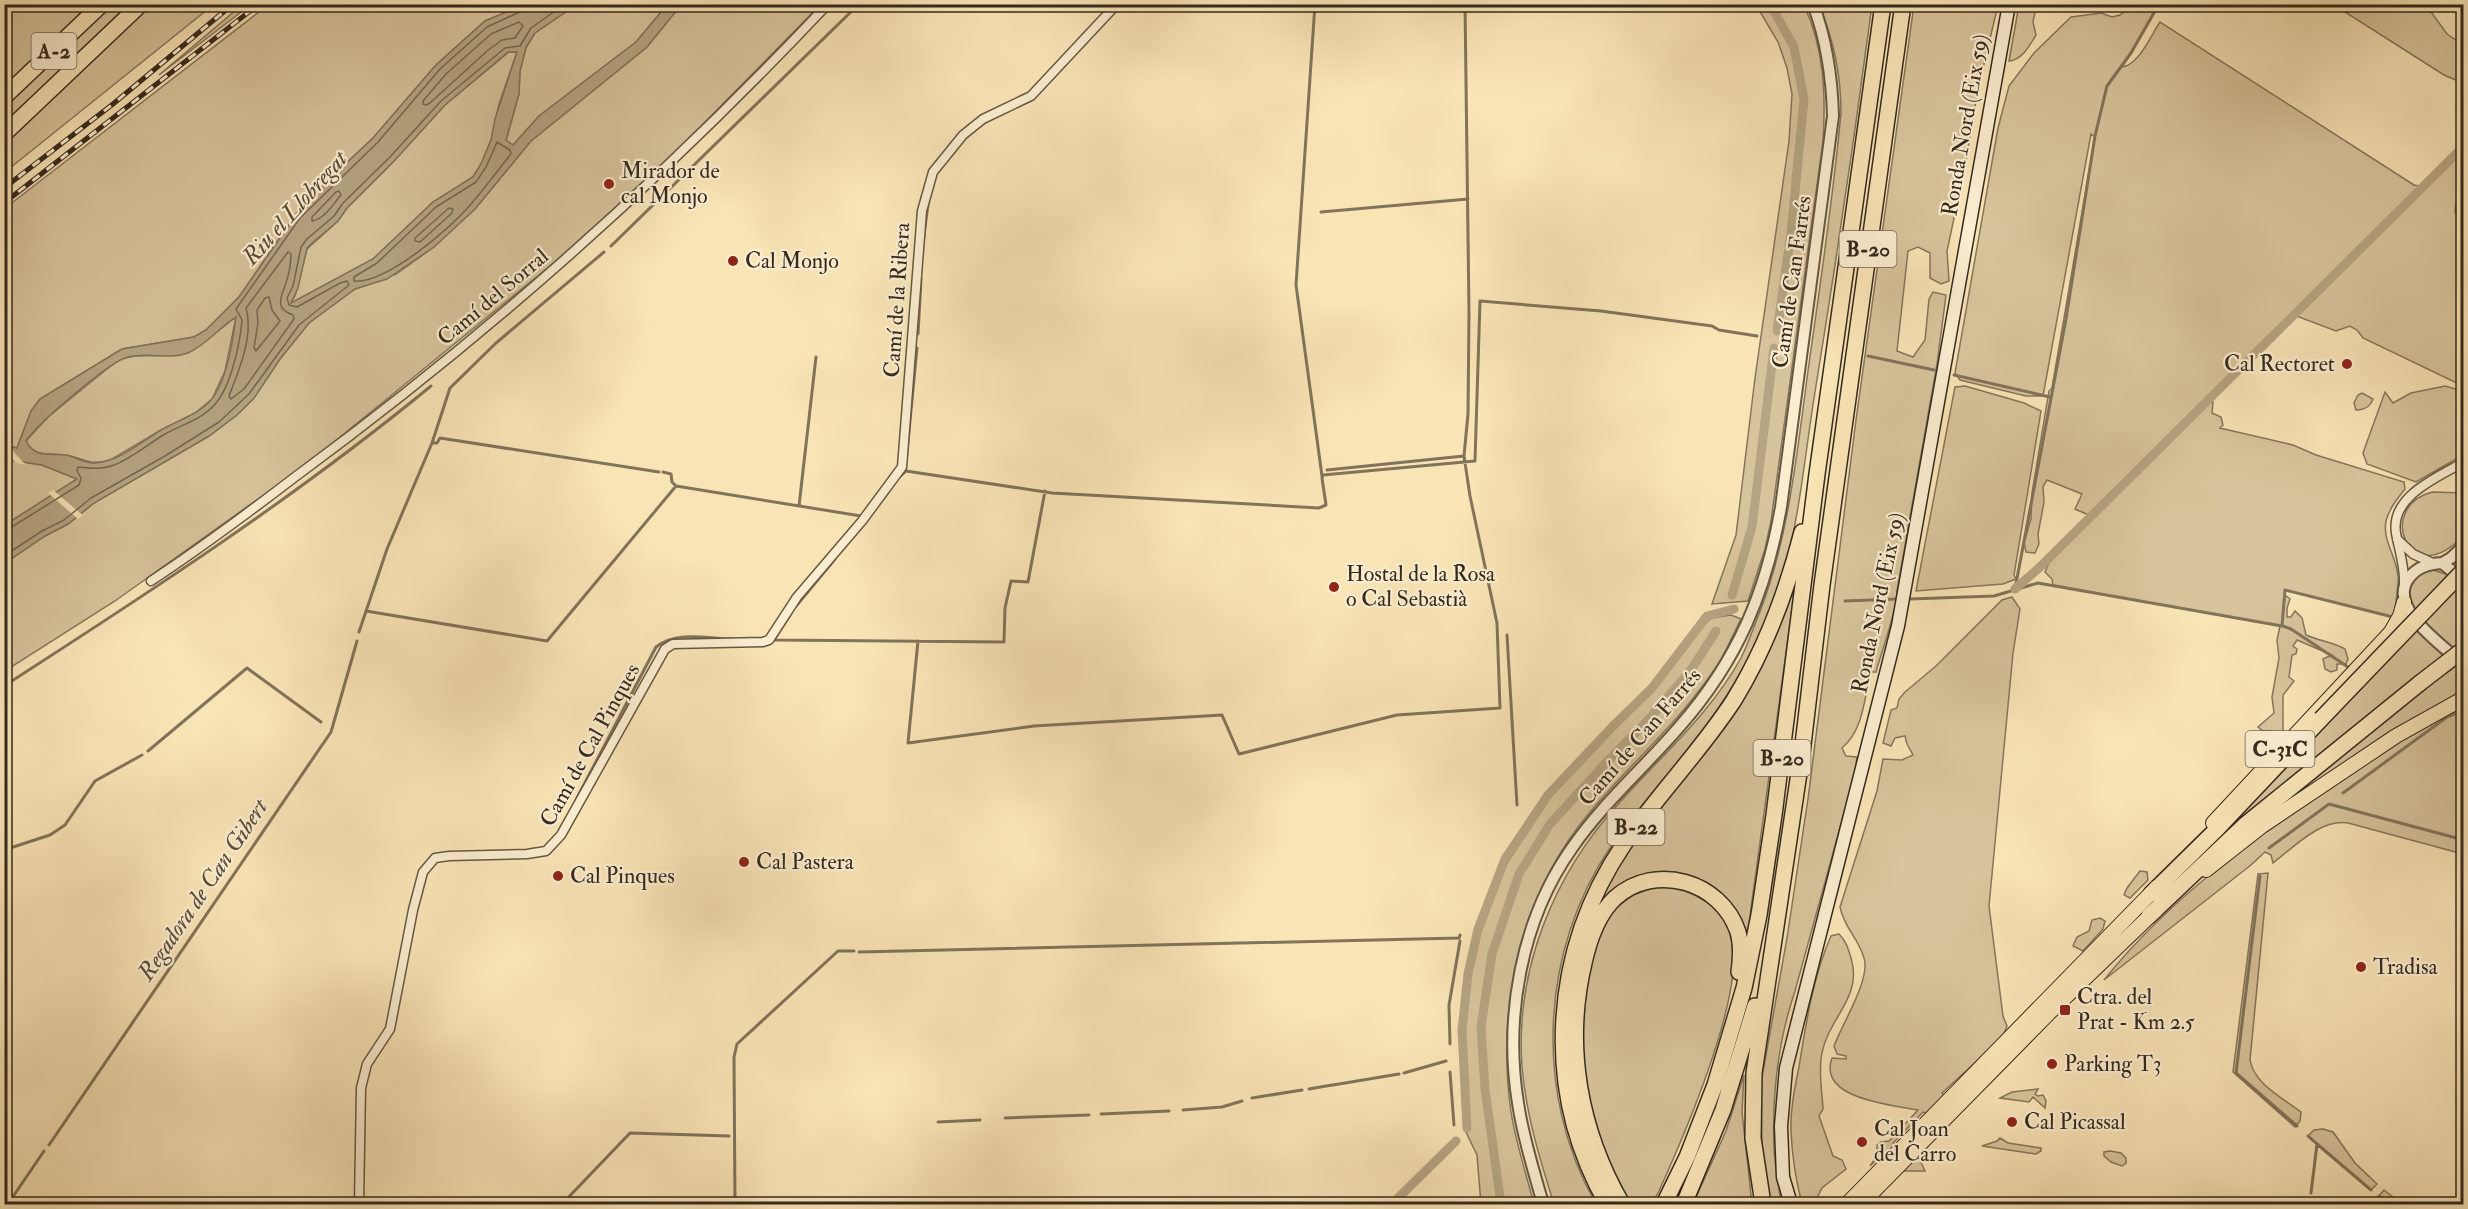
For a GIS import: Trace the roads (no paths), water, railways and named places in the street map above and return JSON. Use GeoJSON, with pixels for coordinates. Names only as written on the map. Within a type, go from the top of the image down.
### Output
{"type":"FeatureCollection","features":[{"type":"Feature","properties":{"kind":"highway","name":"A-2"},"geometry":{"type":"LineString","coordinates":[[4,97],[102,4]]}},
{"type":"Feature","properties":{"kind":"highway","name":"A-2"},"geometry":{"type":"LineString","coordinates":[[4,134],[141,4]]}},
{"type":"Feature","properties":{"kind":"highway","name":"B-20"},"geometry":{"type":"LineString","coordinates":[[1664,1204],[1701,1123],[1730,1038],[1751,956],[1774,815],[1817,474],[1883,4]]}},
{"type":"Feature","properties":{"kind":"highway","name":"B-20"},"geometry":{"type":"LineString","coordinates":[[1684,1204],[1713,1137],[1737,1069],[1780,907],[1903,4]]}},
{"type":"Feature","properties":{"kind":"highway","name":"B-22"},"geometry":{"type":"LineString","coordinates":[[1607,1204],[1578,1141],[1564,1076],[1563,1009],[1576,942],[1592,898],[1613,860],[1639,823],[1715,728],[1755,663],[1791,575],[1817,474]]}},
{"type":"Feature","properties":{"kind":"highway","name":"C-31C"},"geometry":{"type":"LineString","coordinates":[[1847,1204],[2151,894],[2216,831],[2463,570]]}},
{"type":"Feature","properties":{"kind":"highway","name":"C-31C"},"geometry":{"type":"LineString","coordinates":[[2151,894],[2270,760],[2391,632],[2400,616],[2403,596]]}},
{"type":"Feature","properties":{"kind":"highway","name":"C-31C"},"geometry":{"type":"LineString","coordinates":[[1860,1204],[2049,1013],[2246,824],[2463,650]]}},
{"type":"Feature","properties":{"kind":"highway"},"geometry":{"type":"LineString","coordinates":[[2149,916],[2262,826],[2396,736],[2463,698]]}},
{"type":"Feature","properties":{"kind":"highway"},"geometry":{"type":"LineString","coordinates":[[1622,1204],[1599,1158],[1587,1124],[1580,1091],[1575,1040],[1580,984],[1590,942],[1601,915],[1621,893],[1643,882],[1674,880],[1703,889],[1726,909],[1737,930],[1741,951],[1730,1038]]}},
{"type":"Feature","properties":{"kind":"highway"},"geometry":{"type":"LineString","coordinates":[[1763,1204],[1754,1149],[1752,1093],[1757,1047],[1780,907]]}},
{"type":"Feature","properties":{"kind":"main road","name":"Ronda Nord (Eix 59)"},"geometry":{"type":"LineString","coordinates":[[1791,1204],[1783,1177],[1781,1126],[1786,1068],[1898,626],[2009,4]]}},
{"type":"Feature","properties":{"kind":"street","name":"Camí del Sorral"},"geometry":{"type":"LineString","coordinates":[[152,581],[191,555],[371,420],[452,356],[591,238],[722,115],[828,4]]}},
{"type":"Feature","properties":{"kind":"street","name":"Camí de la Ribera"},"geometry":{"type":"LineString","coordinates":[[770,638],[797,597],[862,521],[902,467],[922,211],[928,183],[933,172],[973,126],[1020,103],[1038,90],[1117,4]]}},
{"type":"Feature","properties":{"kind":"street","name":"Camí de Can Farrés"},"geometry":{"type":"LineString","coordinates":[[1543,1204],[1521,1121],[1513,1046],[1518,986],[1527,947],[1540,909],[1563,861],[1589,824],[1679,727],[1722,671],[1749,620],[1771,559],[1783,495],[1833,116],[1828,57],[1824,36],[1813,4]]}},
{"type":"Feature","properties":{"kind":"street"},"geometry":{"type":"LineString","coordinates":[[2463,462],[2416,490],[2404,503],[2395,524],[2405,572],[2403,596],[2409,615],[2463,665]]}},
{"type":"Feature","properties":{"kind":"street"},"geometry":{"type":"LineString","coordinates":[[2397,539],[2413,554],[2438,563],[2463,580]]}},
{"type":"Feature","properties":{"kind":"street"},"geometry":{"type":"LineString","coordinates":[[2403,596],[2408,579],[2417,570],[2451,558],[2463,546]]}},
{"type":"Feature","properties":{"kind":"street","name":"Camí de Cal Pinques"},"geometry":{"type":"LineString","coordinates":[[359,1204],[362,1088],[367,1064],[390,1029],[423,872],[435,858],[449,855],[527,854],[546,851],[561,835],[665,649],[674,644],[763,642],[770,638]]}},
{"type":"Feature","properties":{"kind":"water"},"geometry":{"type":"Polygon","coordinates":[[[523,5],[576,5],[535,33],[526,47],[520,71],[519,94],[506,140],[513,145],[539,116],[636,42],[667,5],[681,5],[647,47],[531,141],[475,209],[434,247],[387,279],[355,289],[309,323],[280,359],[254,398],[237,415],[209,436],[94,503],[68,524],[45,536],[5,563],[5,525],[77,479],[42,465],[5,459],[5,445],[17,448],[31,411],[40,399],[122,349],[194,337],[206,330],[239,297],[296,215],[323,185],[373,138],[436,65],[485,21],[523,5]],[[508,52],[445,105],[347,208],[338,221],[307,248],[298,288],[291,303],[373,259],[433,202],[473,177],[491,140],[495,119],[517,52],[508,52]],[[236,317],[188,353],[173,356],[143,355],[119,361],[74,394],[26,441],[38,453],[66,455],[88,462],[105,462],[122,455],[161,430],[194,413],[211,400],[221,383],[228,361],[236,317]]]}},
{"type":"Feature","properties":{"kind":"waterway","name":"Regadora de Can Gibert"},"geometry":{"type":"LineString","coordinates":[[611,246],[859,4]]}},
{"type":"Feature","properties":{"kind":"waterway"},"geometry":{"type":"LineString","coordinates":[[1315,4],[1296,285],[1322,476]]}},
{"type":"Feature","properties":{"kind":"waterway"},"geometry":{"type":"LineString","coordinates":[[918,641],[908,743],[1034,726],[1222,715],[1239,754],[1397,715],[1500,708],[1497,623],[1470,496],[1464,456],[1468,414],[1469,313],[1465,4]]}},
{"type":"Feature","properties":{"kind":"waterway"},"geometry":{"type":"LineString","coordinates":[[1770,4],[1794,47],[1804,99],[1791,233],[1777,331]]}},
{"type":"Feature","properties":{"kind":"waterway"},"geometry":{"type":"LineString","coordinates":[[2015,589],[2066,319],[2095,136],[2107,86],[2131,53],[2159,4]]}},
{"type":"Feature","properties":{"kind":"waterway"},"geometry":{"type":"LineString","coordinates":[[2015,589],[2040,567],[2464,146]]}},
{"type":"Feature","properties":{"kind":"waterway"},"geometry":{"type":"LineString","coordinates":[[1321,212],[1468,199]]}},
{"type":"Feature","properties":{"kind":"waterway"},"geometry":{"type":"LineString","coordinates":[[923,243],[928,204]]}},
{"type":"Feature","properties":{"kind":"waterway","name":"Regadora de Can Gibert"},"geometry":{"type":"LineString","coordinates":[[359,632],[387,549],[432,443],[450,388],[496,343],[604,252]]}},
{"type":"Feature","properties":{"kind":"waterway"},"geometry":{"type":"LineString","coordinates":[[918,334],[921,279]]}},
{"type":"Feature","properties":{"kind":"waterway"},"geometry":{"type":"LineString","coordinates":[[900,476],[906,471],[1052,493],[1319,508],[1326,505],[1323,475],[1475,461],[1480,301],[1601,311],[1712,326],[1719,330],[1757,336]]}},
{"type":"Feature","properties":{"kind":"waterway"},"geometry":{"type":"LineString","coordinates":[[906,462],[917,348]]}},
{"type":"Feature","properties":{"kind":"waterway"},"geometry":{"type":"LineString","coordinates":[[1732,595],[1752,527],[1774,348]]}},
{"type":"Feature","properties":{"kind":"waterway"},"geometry":{"type":"LineString","coordinates":[[1868,356],[1934,370]]}},
{"type":"Feature","properties":{"kind":"waterway"},"geometry":{"type":"LineString","coordinates":[[799,506],[816,357]]}},
{"type":"Feature","properties":{"kind":"waterway"},"geometry":{"type":"LineString","coordinates":[[1954,375],[2050,397]]}},
{"type":"Feature","properties":{"kind":"waterway"},"geometry":{"type":"LineString","coordinates":[[4,686],[168,579],[275,505],[431,386]]}},
{"type":"Feature","properties":{"kind":"waterway"},"geometry":{"type":"LineString","coordinates":[[432,443],[437,443],[440,438],[659,472]]}},
{"type":"Feature","properties":{"kind":"waterway"},"geometry":{"type":"LineString","coordinates":[[1327,470],[1464,456]]}},
{"type":"Feature","properties":{"kind":"waterway"},"geometry":{"type":"LineString","coordinates":[[663,472],[671,474],[672,482],[676,486],[861,516]]}},
{"type":"Feature","properties":{"kind":"waterway"},"geometry":{"type":"LineString","coordinates":[[366,611],[547,641],[676,486]]}},
{"type":"Feature","properties":{"kind":"waterway"},"geometry":{"type":"LineString","coordinates":[[790,615],[774,640],[1004,642],[1005,608],[1011,581],[1028,582],[1045,491]]}},
{"type":"Feature","properties":{"kind":"waterway"},"geometry":{"type":"LineString","coordinates":[[797,605],[835,559]]}},
{"type":"Feature","properties":{"kind":"waterway"},"geometry":{"type":"LineString","coordinates":[[1910,599],[1994,596],[2038,583],[2282,626],[2285,590],[2393,617]]}},
{"type":"Feature","properties":{"kind":"waterway"},"geometry":{"type":"LineString","coordinates":[[1845,601],[1897,599]]}},
{"type":"Feature","properties":{"kind":"waterway"},"geometry":{"type":"LineString","coordinates":[[1467,1128],[1462,1030],[1468,974],[1478,929],[1505,859],[1548,795],[1652,688],[1707,616],[1734,609]]}},
{"type":"Feature","properties":{"kind":"waterway"},"geometry":{"type":"LineString","coordinates":[[2283,626],[2348,667]]}},
{"type":"Feature","properties":{"kind":"waterway"},"geometry":{"type":"LineString","coordinates":[[1501,1204],[1485,1089],[1481,1027],[1492,954],[1519,874],[1550,824],[1650,718],[1691,670],[1716,631]]}},
{"type":"Feature","properties":{"kind":"waterway"},"geometry":{"type":"LineString","coordinates":[[1507,635],[1517,805]]}},
{"type":"Feature","properties":{"kind":"waterway"},"geometry":{"type":"LineString","coordinates":[[577,798],[656,647],[682,637],[730,639]]}},
{"type":"Feature","properties":{"kind":"waterway","name":"Regadora de Can Gibert"},"geometry":{"type":"LineString","coordinates":[[49,1145],[331,732],[357,641]]}},
{"type":"Feature","properties":{"kind":"waterway"},"geometry":{"type":"LineString","coordinates":[[148,751],[247,668],[321,722]]}},
{"type":"Feature","properties":{"kind":"waterway"},"geometry":{"type":"LineString","coordinates":[[2343,793],[2447,717],[2464,710]]}},
{"type":"Feature","properties":{"kind":"waterway"},"geometry":{"type":"LineString","coordinates":[[4,850],[50,835],[65,825],[95,781],[142,755]]}},
{"type":"Feature","properties":{"kind":"waterway"},"geometry":{"type":"LineString","coordinates":[[2269,848],[2329,804],[2464,840]]}},
{"type":"Feature","properties":{"kind":"waterway"},"geometry":{"type":"LineString","coordinates":[[2260,876],[2236,1073],[2297,1126]]}},
{"type":"Feature","properties":{"kind":"waterway"},"geometry":{"type":"LineString","coordinates":[[859,952],[1459,938],[1460,935]]}},
{"type":"Feature","properties":{"kind":"waterway"},"geometry":{"type":"LineString","coordinates":[[1450,1044],[1449,1005],[1460,941]]}},
{"type":"Feature","properties":{"kind":"waterway"},"geometry":{"type":"LineString","coordinates":[[735,1204],[734,1057],[737,1044],[838,951],[854,951]]}},
{"type":"Feature","properties":{"kind":"waterway"},"geometry":{"type":"LineString","coordinates":[[1404,1073],[1446,1061]]}},
{"type":"Feature","properties":{"kind":"waterway"},"geometry":{"type":"LineString","coordinates":[[1450,1072],[1454,1125]]}},
{"type":"Feature","properties":{"kind":"waterway"},"geometry":{"type":"LineString","coordinates":[[1333,1085],[1399,1074]]}},
{"type":"Feature","properties":{"kind":"waterway"},"geometry":{"type":"LineString","coordinates":[[1309,1089],[1332,1085]]}},
{"type":"Feature","properties":{"kind":"waterway"},"geometry":{"type":"LineString","coordinates":[[1252,1098],[1302,1090]]}},
{"type":"Feature","properties":{"kind":"waterway"},"geometry":{"type":"LineString","coordinates":[[1183,1110],[1222,1107],[1242,1101]]}},
{"type":"Feature","properties":{"kind":"waterway"},"geometry":{"type":"LineString","coordinates":[[1101,1114],[1169,1111]]}},
{"type":"Feature","properties":{"kind":"waterway"},"geometry":{"type":"LineString","coordinates":[[1005,1118],[1089,1115]]}},
{"type":"Feature","properties":{"kind":"waterway"},"geometry":{"type":"LineString","coordinates":[[938,1122],[980,1120]]}},
{"type":"Feature","properties":{"kind":"waterway"},"geometry":{"type":"LineString","coordinates":[[562,1204],[630,1133],[729,1136]]}},
{"type":"Feature","properties":{"kind":"waterway"},"geometry":{"type":"LineString","coordinates":[[2308,1136],[2317,1144],[2311,1193]]}},
{"type":"Feature","properties":{"kind":"waterway"},"geometry":{"type":"LineString","coordinates":[[1392,1204],[1456,1141]]}},
{"type":"Feature","properties":{"kind":"waterway"},"geometry":{"type":"LineString","coordinates":[[2317,1144],[2371,1190]]}},
{"type":"Feature","properties":{"kind":"waterway","name":"Regadora de Can Gibert"},"geometry":{"type":"LineString","coordinates":[[8,1204],[44,1151]]}},
{"type":"Feature","properties":{"kind":"waterway"},"geometry":{"type":"LineString","coordinates":[[2379,1196],[2388,1204]]}},
{"type":"Feature","properties":{"kind":"railway"},"geometry":{"type":"LineString","coordinates":[[4,188],[113,104],[233,4]]}},
{"type":"Feature","properties":{"kind":"railway"},"geometry":{"type":"LineString","coordinates":[[4,203],[259,4]]}},
{"type":"Feature","properties":{"kind":"place","name":"Mirador de cal Monjo"},"geometry":{"type":"Point","coordinates":[609,184]}},
{"type":"Feature","properties":{"kind":"place","name":"Cal Monjo"},"geometry":{"type":"Point","coordinates":[733,261]}},
{"type":"Feature","properties":{"kind":"place","name":"Cal Rectoret"},"geometry":{"type":"Point","coordinates":[2347,364]}},
{"type":"Feature","properties":{"kind":"place","name":"Hostal de la Rosa o Cal Sebastià"},"geometry":{"type":"Point","coordinates":[1334,587]}},
{"type":"Feature","properties":{"kind":"place","name":"Cal Pastera"},"geometry":{"type":"Point","coordinates":[744,862]}},
{"type":"Feature","properties":{"kind":"place","name":"Cal Pinques"},"geometry":{"type":"Point","coordinates":[558,876]}},
{"type":"Feature","properties":{"kind":"place","name":"Tradisa"},"geometry":{"type":"Point","coordinates":[2361,967]}},
{"type":"Feature","properties":{"kind":"place","name":"Ctra. del Prat - Km 2.5"},"geometry":{"type":"Point","coordinates":[2065,1010]}},
{"type":"Feature","properties":{"kind":"place","name":"Parking T3"},"geometry":{"type":"Point","coordinates":[2052,1064]}},
{"type":"Feature","properties":{"kind":"place","name":"Cal Picassal"},"geometry":{"type":"Point","coordinates":[2012,1122]}},
{"type":"Feature","properties":{"kind":"place","name":"Cal Joan del Carro"},"geometry":{"type":"Point","coordinates":[1862,1142]}},
{"type":"Feature","properties":{"kind":"water label","name":"Riu el Llobregat"},"geometry":{"type":"Point","coordinates":[295,208]}}]}
